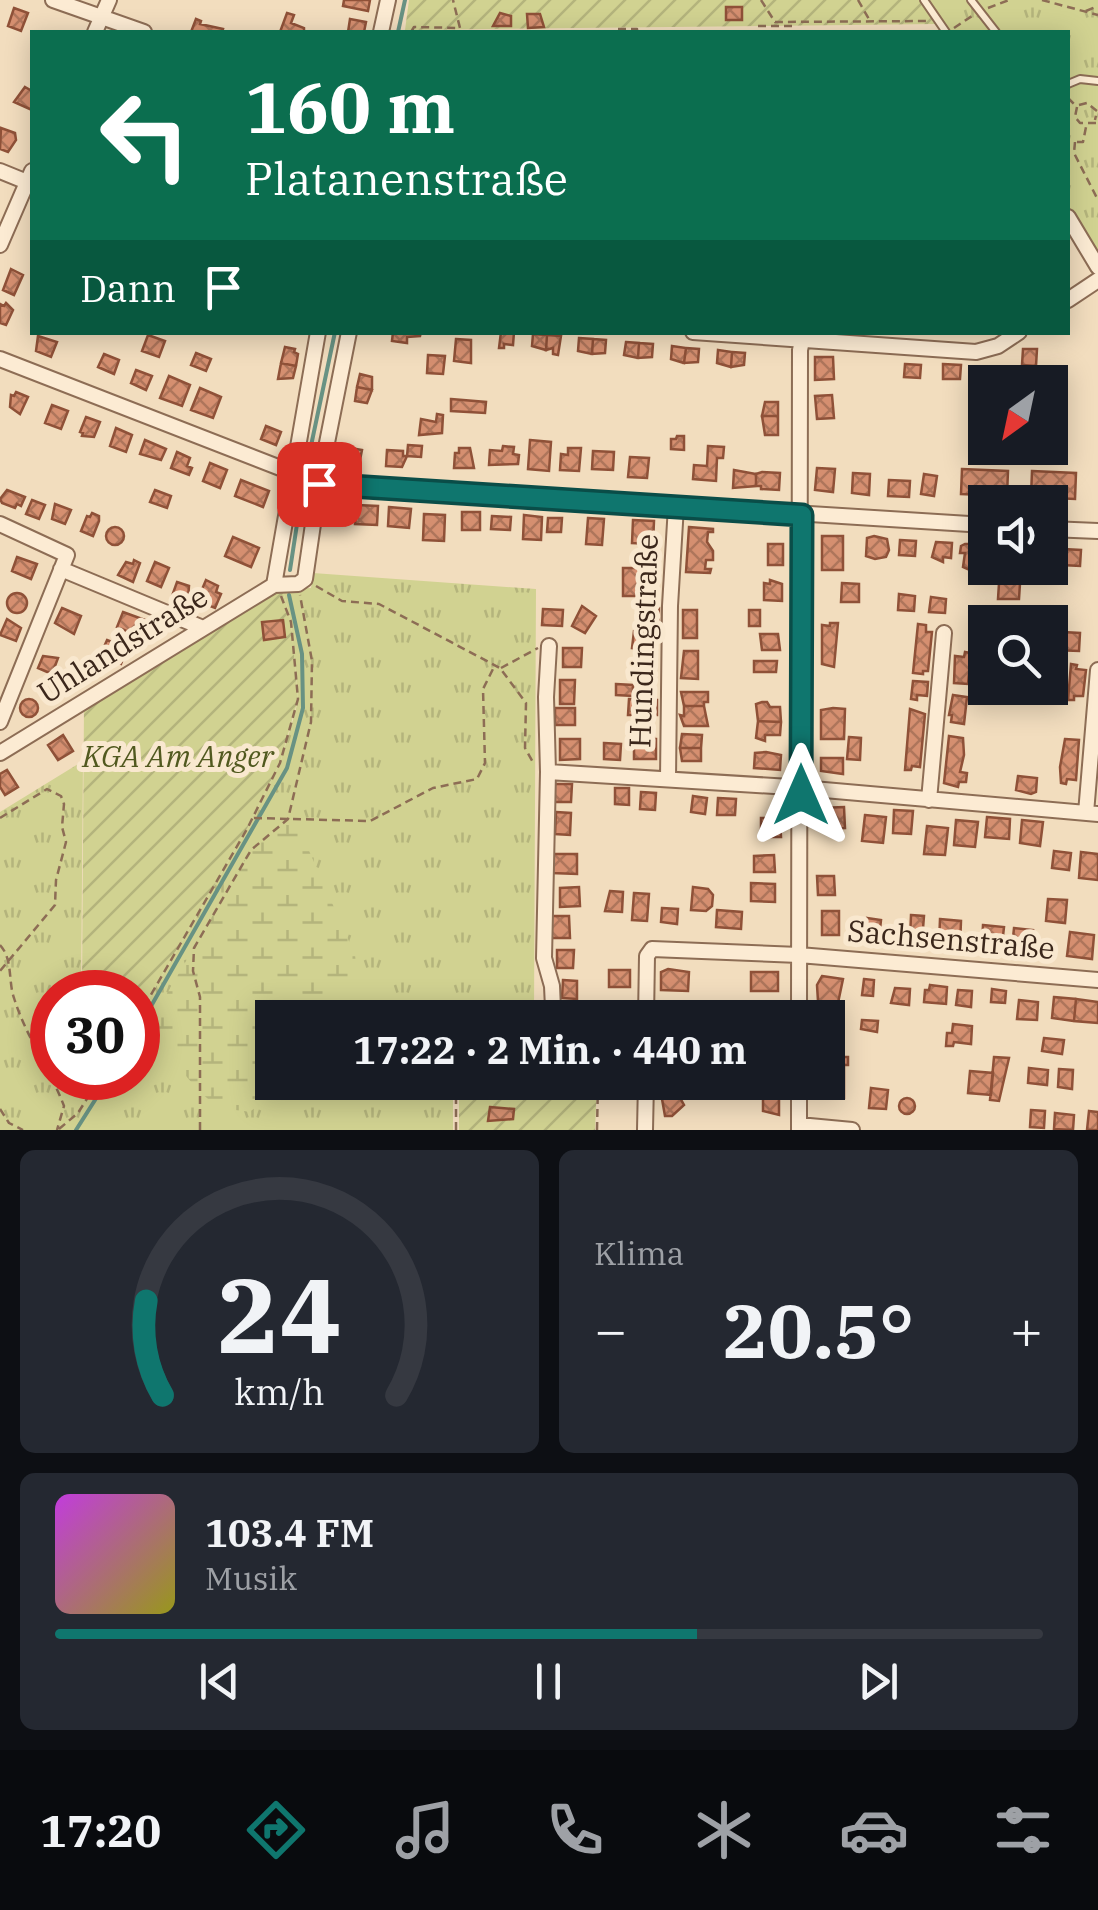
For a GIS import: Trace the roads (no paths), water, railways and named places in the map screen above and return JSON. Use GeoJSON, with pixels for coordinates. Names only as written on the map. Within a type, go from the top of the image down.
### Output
{"type":"FeatureCollection","features":[{"type":"Feature","properties":{"kind":"street"},"geometry":{"type":"LineString","coordinates":[[54,0],[138,30]]}},
{"type":"Feature","properties":{"kind":"street"},"geometry":{"type":"LineString","coordinates":[[96,30],[109,0]]}},
{"type":"Feature","properties":{"kind":"street"},"geometry":{"type":"LineString","coordinates":[[381,30],[388,0]]}},
{"type":"Feature","properties":{"kind":"street"},"geometry":{"type":"LineString","coordinates":[[0,171],[30,179]]}},
{"type":"Feature","properties":{"kind":"street"},"geometry":{"type":"LineString","coordinates":[[0,246],[30,181]]}},
{"type":"Feature","properties":{"kind":"street"},"geometry":{"type":"LineString","coordinates":[[1070,220],[1098,267]]}},
{"type":"Feature","properties":{"kind":"street"},"geometry":{"type":"LineString","coordinates":[[1070,299],[1098,280]]}},
{"type":"Feature","properties":{"kind":"street"},"geometry":{"type":"LineString","coordinates":[[317,335],[291,475],[277,584],[301,582],[348,335]]}},
{"type":"Feature","properties":{"kind":"street"},"geometry":{"type":"LineString","coordinates":[[748,335],[976,352],[988,351],[1014,335]]}},
{"type":"Feature","properties":{"kind":"street"},"geometry":{"type":"LineString","coordinates":[[799,1000],[803,338]]}},
{"type":"Feature","properties":{"kind":"street"},"geometry":{"type":"LineString","coordinates":[[0,360],[319,484],[968,524]]}},
{"type":"Feature","properties":{"kind":"street","name":"Hundingstraße"},"geometry":{"type":"LineString","coordinates":[[668,778],[670,602],[676,506]]}},
{"type":"Feature","properties":{"kind":"street"},"geometry":{"type":"LineString","coordinates":[[0,524],[67,554],[0,722]]}},
{"type":"Feature","properties":{"kind":"street"},"geometry":{"type":"LineString","coordinates":[[1068,529],[1098,531]]}},
{"type":"Feature","properties":{"kind":"street"},"geometry":{"type":"LineString","coordinates":[[61,570],[203,628]]}},
{"type":"Feature","properties":{"kind":"street","name":"Uhlandstraße"},"geometry":{"type":"LineString","coordinates":[[0,753],[277,584]]}},
{"type":"Feature","properties":{"kind":"street"},"geometry":{"type":"LineString","coordinates":[[929,800],[944,633]]}},
{"type":"Feature","properties":{"kind":"street"},"geometry":{"type":"LineString","coordinates":[[549,646],[544,958],[552,1000]]}},
{"type":"Feature","properties":{"kind":"street"},"geometry":{"type":"LineString","coordinates":[[548,772],[801,788],[1092,814],[1098,670]]}},
{"type":"Feature","properties":{"kind":"street","name":"Sachsenstraße"},"geometry":{"type":"LineString","coordinates":[[647,1000],[649,951],[799,955],[1098,980]]}},
{"type":"Feature","properties":{"kind":"street"},"geometry":{"type":"LineString","coordinates":[[645,1130],[646,1100]]}},
{"type":"Feature","properties":{"kind":"street"},"geometry":{"type":"LineString","coordinates":[[799,1100],[799,1128],[852,1130]]}},
{"type":"Feature","properties":{"kind":"lane"},"geometry":{"type":"LineString","coordinates":[[924,0],[946,30]]}},
{"type":"Feature","properties":{"kind":"lane"},"geometry":{"type":"LineString","coordinates":[[971,0],[994,30]]}},
{"type":"Feature","properties":{"kind":"lane"},"geometry":{"type":"LineString","coordinates":[[1070,83],[1080,79],[1098,81]]}},
{"type":"Feature","properties":{"kind":"waterway"},"geometry":{"type":"LineString","coordinates":[[398,30],[405,0]]}},
{"type":"Feature","properties":{"kind":"waterway"},"geometry":{"type":"LineString","coordinates":[[308,460],[334,335]]}},
{"type":"Feature","properties":{"kind":"waterway"},"geometry":{"type":"LineString","coordinates":[[290,570],[301,498]]}},
{"type":"Feature","properties":{"kind":"waterway"},"geometry":{"type":"LineString","coordinates":[[160,990],[287,768],[303,708],[302,654],[289,595]]}},
{"type":"Feature","properties":{"kind":"waterway"},"geometry":{"type":"LineString","coordinates":[[76,1130],[95,1100]]}},
{"type":"Feature","properties":{"kind":"park label","name":"KGA Am Anger"},"geometry":{"type":"Point","coordinates":[178,757]}}]}
